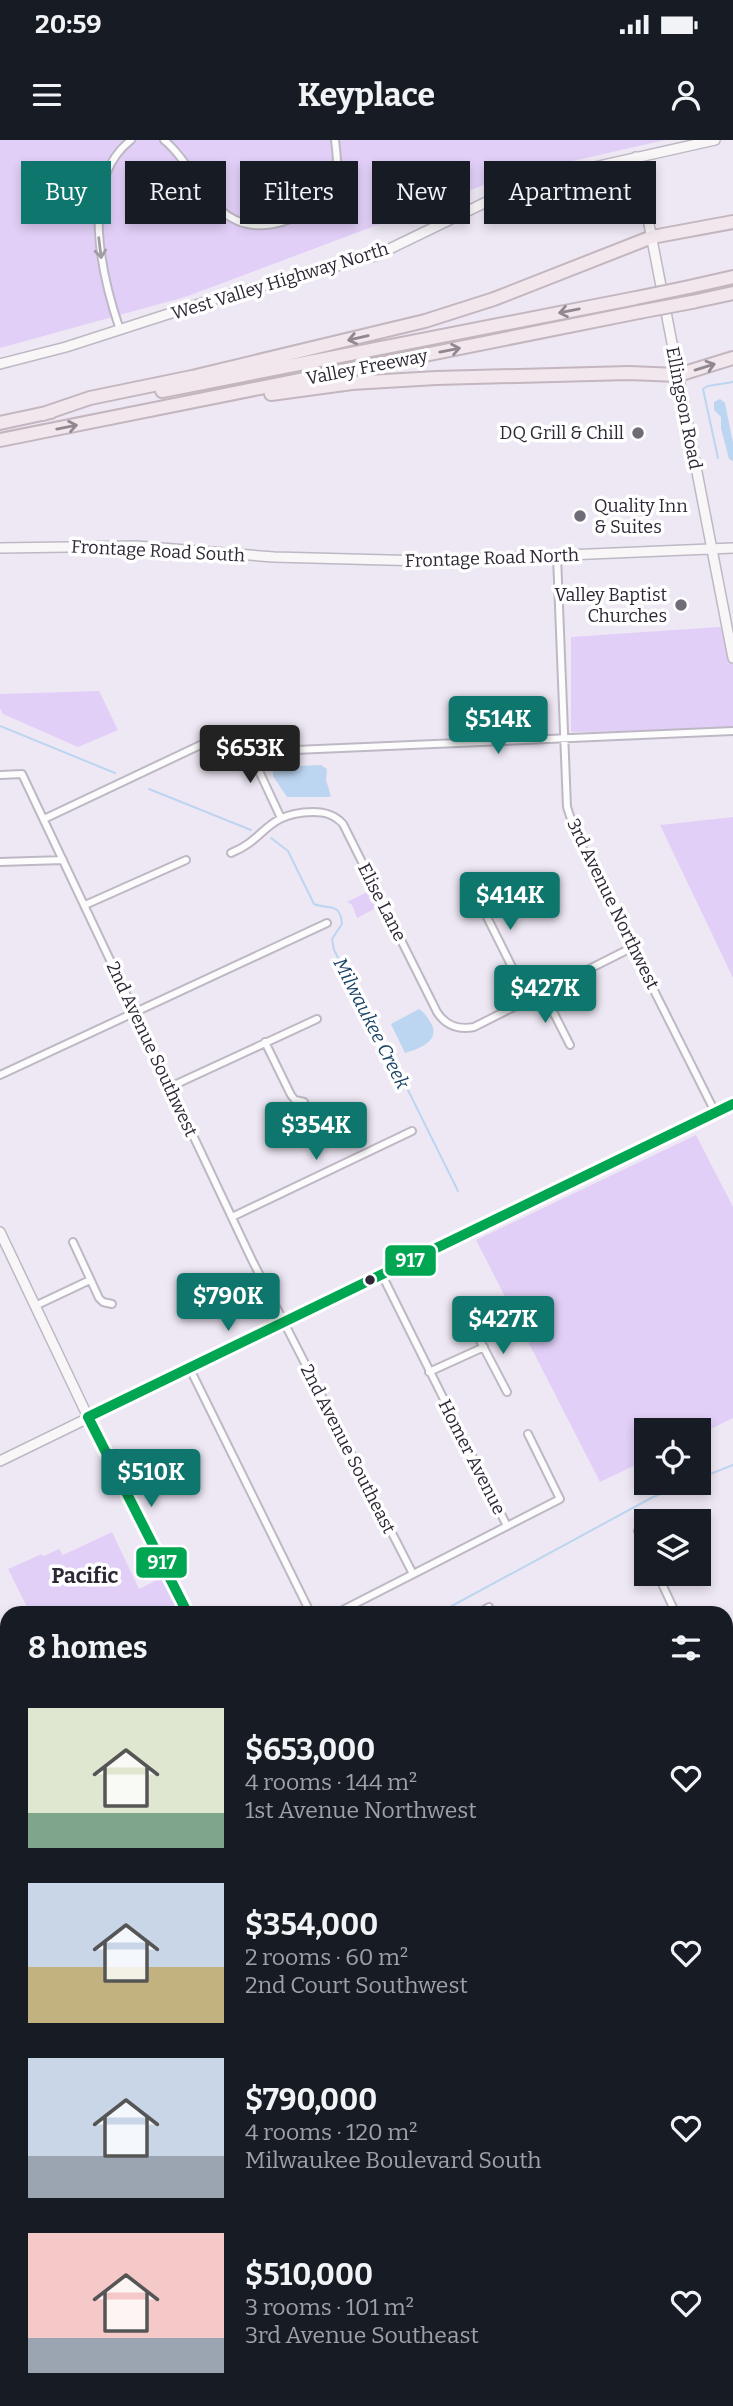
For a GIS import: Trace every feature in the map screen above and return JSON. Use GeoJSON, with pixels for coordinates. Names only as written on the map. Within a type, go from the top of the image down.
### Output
{"type":"FeatureCollection","features":[{"type":"Feature","properties":{"kind":"highway"},"geometry":{"type":"LineString","coordinates":[[43,414],[90,398],[191,377],[425,321],[494,299],[652,237],[733,222]]}},
{"type":"Feature","properties":{"kind":"highway","name":"Valley Freeway"},"geometry":{"type":"LineString","coordinates":[[0,423],[733,277]]}},
{"type":"Feature","properties":{"kind":"highway","name":"Valley Freeway"},"geometry":{"type":"LineString","coordinates":[[0,440],[733,293]]}},
{"type":"Feature","properties":{"kind":"highway"},"geometry":{"type":"LineString","coordinates":[[167,407],[352,383],[571,374],[678,375],[733,358]]}},
{"type":"Feature","properties":{"kind":"street"},"geometry":{"type":"LineString","coordinates":[[120,330],[104,273],[98,215],[107,175],[119,153],[131,140]]}},
{"type":"Feature","properties":{"kind":"street"},"geometry":{"type":"LineString","coordinates":[[164,140],[184,161],[226,216],[249,225],[268,226],[300,215],[331,192],[337,176],[335,140]]}},
{"type":"Feature","properties":{"kind":"street","name":"West Valley Highway North"},"geometry":{"type":"LineString","coordinates":[[0,365],[228,295],[375,256],[523,185],[715,140]]}},
{"type":"Feature","properties":{"kind":"street","name":"Ellingson Road"},"geometry":{"type":"LineString","coordinates":[[636,158],[733,658]]}},
{"type":"Feature","properties":{"kind":"street","name":"Frontage Road South"},"geometry":{"type":"LineString","coordinates":[[0,548],[136,546],[274,557]]}},
{"type":"Feature","properties":{"kind":"street","name":"Frontage Road North"},"geometry":{"type":"LineString","coordinates":[[274,557],[425,561],[733,548]]}},
{"type":"Feature","properties":{"kind":"street","name":"3rd Avenue Northwest"},"geometry":{"type":"LineString","coordinates":[[557,556],[569,818],[715,1112]]}},
{"type":"Feature","properties":{"kind":"street"},"geometry":{"type":"LineString","coordinates":[[44,819],[211,740],[263,748],[309,750],[733,731]]}},
{"type":"Feature","properties":{"kind":"street"},"geometry":{"type":"LineString","coordinates":[[231,853],[281,817],[259,771],[263,748]]}},
{"type":"Feature","properties":{"kind":"street","name":"2nd Avenue Southwest"},"geometry":{"type":"LineString","coordinates":[[0,775],[22,774],[283,1323]]}},
{"type":"Feature","properties":{"kind":"street","name":"Elise Lane"},"geometry":{"type":"LineString","coordinates":[[281,817],[316,812],[338,818],[437,1012],[447,1024],[462,1028],[474,1027],[528,999]]}},
{"type":"Feature","properties":{"kind":"street"},"geometry":{"type":"LineString","coordinates":[[0,862],[64,860]]}},
{"type":"Feature","properties":{"kind":"street"},"geometry":{"type":"LineString","coordinates":[[85,905],[186,860]]}},
{"type":"Feature","properties":{"kind":"street"},"geometry":{"type":"LineString","coordinates":[[467,877],[528,999],[633,947]]}},
{"type":"Feature","properties":{"kind":"street"},"geometry":{"type":"LineString","coordinates":[[0,1075],[327,923]]}},
{"type":"Feature","properties":{"kind":"street"},"geometry":{"type":"LineString","coordinates":[[543,992],[570,1045]]}},
{"type":"Feature","properties":{"kind":"street"},"geometry":{"type":"LineString","coordinates":[[170,1087],[317,1019]]}},
{"type":"Feature","properties":{"kind":"street"},"geometry":{"type":"LineString","coordinates":[[265,1042],[291,1095],[295,1100],[304,1102]]}},
{"type":"Feature","properties":{"kind":"street"},"geometry":{"type":"LineString","coordinates":[[0,1461],[733,1104]]}},
{"type":"Feature","properties":{"kind":"street"},"geometry":{"type":"LineString","coordinates":[[232,1217],[412,1131]]}},
{"type":"Feature","properties":{"kind":"street"},"geometry":{"type":"LineString","coordinates":[[0,1233],[88,1417],[184,1606]]}},
{"type":"Feature","properties":{"kind":"street"},"geometry":{"type":"LineString","coordinates":[[73,1242],[99,1298],[111,1304]]}},
{"type":"Feature","properties":{"kind":"street","name":"Homer Avenue"},"geometry":{"type":"LineString","coordinates":[[382,1275],[507,1527]]}},
{"type":"Feature","properties":{"kind":"street"},"geometry":{"type":"LineString","coordinates":[[35,1306],[90,1280]]}},
{"type":"Feature","properties":{"kind":"street","name":"2nd Avenue Southeast"},"geometry":{"type":"LineString","coordinates":[[283,1323],[413,1574]]}},
{"type":"Feature","properties":{"kind":"street"},"geometry":{"type":"LineString","coordinates":[[475,1331],[507,1392]]}},
{"type":"Feature","properties":{"kind":"street"},"geometry":{"type":"LineString","coordinates":[[429,1372],[484,1347]]}},
{"type":"Feature","properties":{"kind":"street"},"geometry":{"type":"LineString","coordinates":[[190,1369],[307,1606]]}},
{"type":"Feature","properties":{"kind":"street"},"geometry":{"type":"LineString","coordinates":[[351,1606],[560,1499],[528,1434]]}},
{"type":"Feature","properties":{"kind":"street"},"geometry":{"type":"LineString","coordinates":[[663,1586],[672,1606]]}},
{"type":"Feature","properties":{"kind":"shaded area"},"geometry":{"type":"Polygon","coordinates":[[[0,140],[665,140],[573,161],[484,161],[484,185],[470,190],[470,161],[372,161],[372,224],[380,224],[185,297],[0,348],[0,140]]]}},
{"type":"Feature","properties":{"kind":"shaded area"},"geometry":{"type":"Polygon","coordinates":[[[733,626],[733,730],[571,732],[571,637],[733,626]]]}},
{"type":"Feature","properties":{"kind":"shaded area"},"geometry":{"type":"Polygon","coordinates":[[[99,691],[118,730],[78,747],[3,714],[0,708],[0,694],[99,691]]]}},
{"type":"Feature","properties":{"kind":"shaded area"},"geometry":{"type":"Polygon","coordinates":[[[733,817],[733,978],[660,825],[733,817]]]}},
{"type":"Feature","properties":{"kind":"shaded area"},"geometry":{"type":"Polygon","coordinates":[[[369,891],[378,907],[357,918],[352,905],[347,902],[369,891]]]}},
{"type":"Feature","properties":{"kind":"shaded area"},"geometry":{"type":"Polygon","coordinates":[[[696,1135],[733,1207],[733,1418],[711,1429],[711,1418],[634,1418],[634,1466],[600,1482],[476,1240],[696,1135]]]}},
{"type":"Feature","properties":{"kind":"shaded area"},"geometry":{"type":"Polygon","coordinates":[[[112,1532],[139,1589],[161,1578],[176,1606],[26,1606],[8,1569],[59,1549],[63,1555],[112,1532]]]}},
{"type":"Feature","properties":{"kind":"water"},"geometry":{"type":"Polygon","coordinates":[[[720,399],[725,403],[733,443],[733,461],[729,459],[721,417],[714,410],[714,402],[720,399]]]}},
{"type":"Feature","properties":{"kind":"water"},"geometry":{"type":"Polygon","coordinates":[[[321,765],[327,769],[326,780],[331,796],[328,797],[287,797],[273,776],[277,767],[321,765]]]}},
{"type":"Feature","properties":{"kind":"water"},"geometry":{"type":"Polygon","coordinates":[[[419,1009],[431,1023],[433,1035],[427,1043],[405,1053],[391,1024],[419,1009]]]}},
{"type":"Feature","properties":{"kind":"waterway"},"geometry":{"type":"LineString","coordinates":[[718,458],[703,389],[733,382]]}},
{"type":"Feature","properties":{"kind":"waterway","name":"Milwaukee Creek"},"geometry":{"type":"LineString","coordinates":[[0,726],[115,773]]}},
{"type":"Feature","properties":{"kind":"waterway","name":"Milwaukee Creek"},"geometry":{"type":"LineString","coordinates":[[149,789],[251,830]]}},
{"type":"Feature","properties":{"kind":"waterway","name":"Milwaukee Creek"},"geometry":{"type":"LineString","coordinates":[[271,838],[288,851],[314,904],[339,912],[342,924],[332,939],[334,950],[458,1191]]}},
{"type":"Feature","properties":{"kind":"waterway"},"geometry":{"type":"LineString","coordinates":[[711,1474],[733,1465]]}},
{"type":"Feature","properties":{"kind":"waterway"},"geometry":{"type":"LineString","coordinates":[[452,1606],[658,1495]]}},
{"type":"Feature","properties":{"kind":"transit line","name":"917"},"geometry":{"type":"LineString","coordinates":[[88,1417],[733,1104]]}},
{"type":"Feature","properties":{"kind":"transit line","name":"917"},"geometry":{"type":"LineString","coordinates":[[88,1417],[184,1606]]}},
{"type":"Feature","properties":{"kind":"place","name":"DQ Grill & Chill"},"geometry":{"type":"Point","coordinates":[638,433]}},
{"type":"Feature","properties":{"kind":"place","name":"Quality Inn & Suites"},"geometry":{"type":"Point","coordinates":[580,516]}},
{"type":"Feature","properties":{"kind":"place","name":"Valley Baptist Churches"},"geometry":{"type":"Point","coordinates":[681,605]}},
{"type":"Feature","properties":{"kind":"district","name":"Pacific"},"geometry":{"type":"Point","coordinates":[85,1576]}}]}
